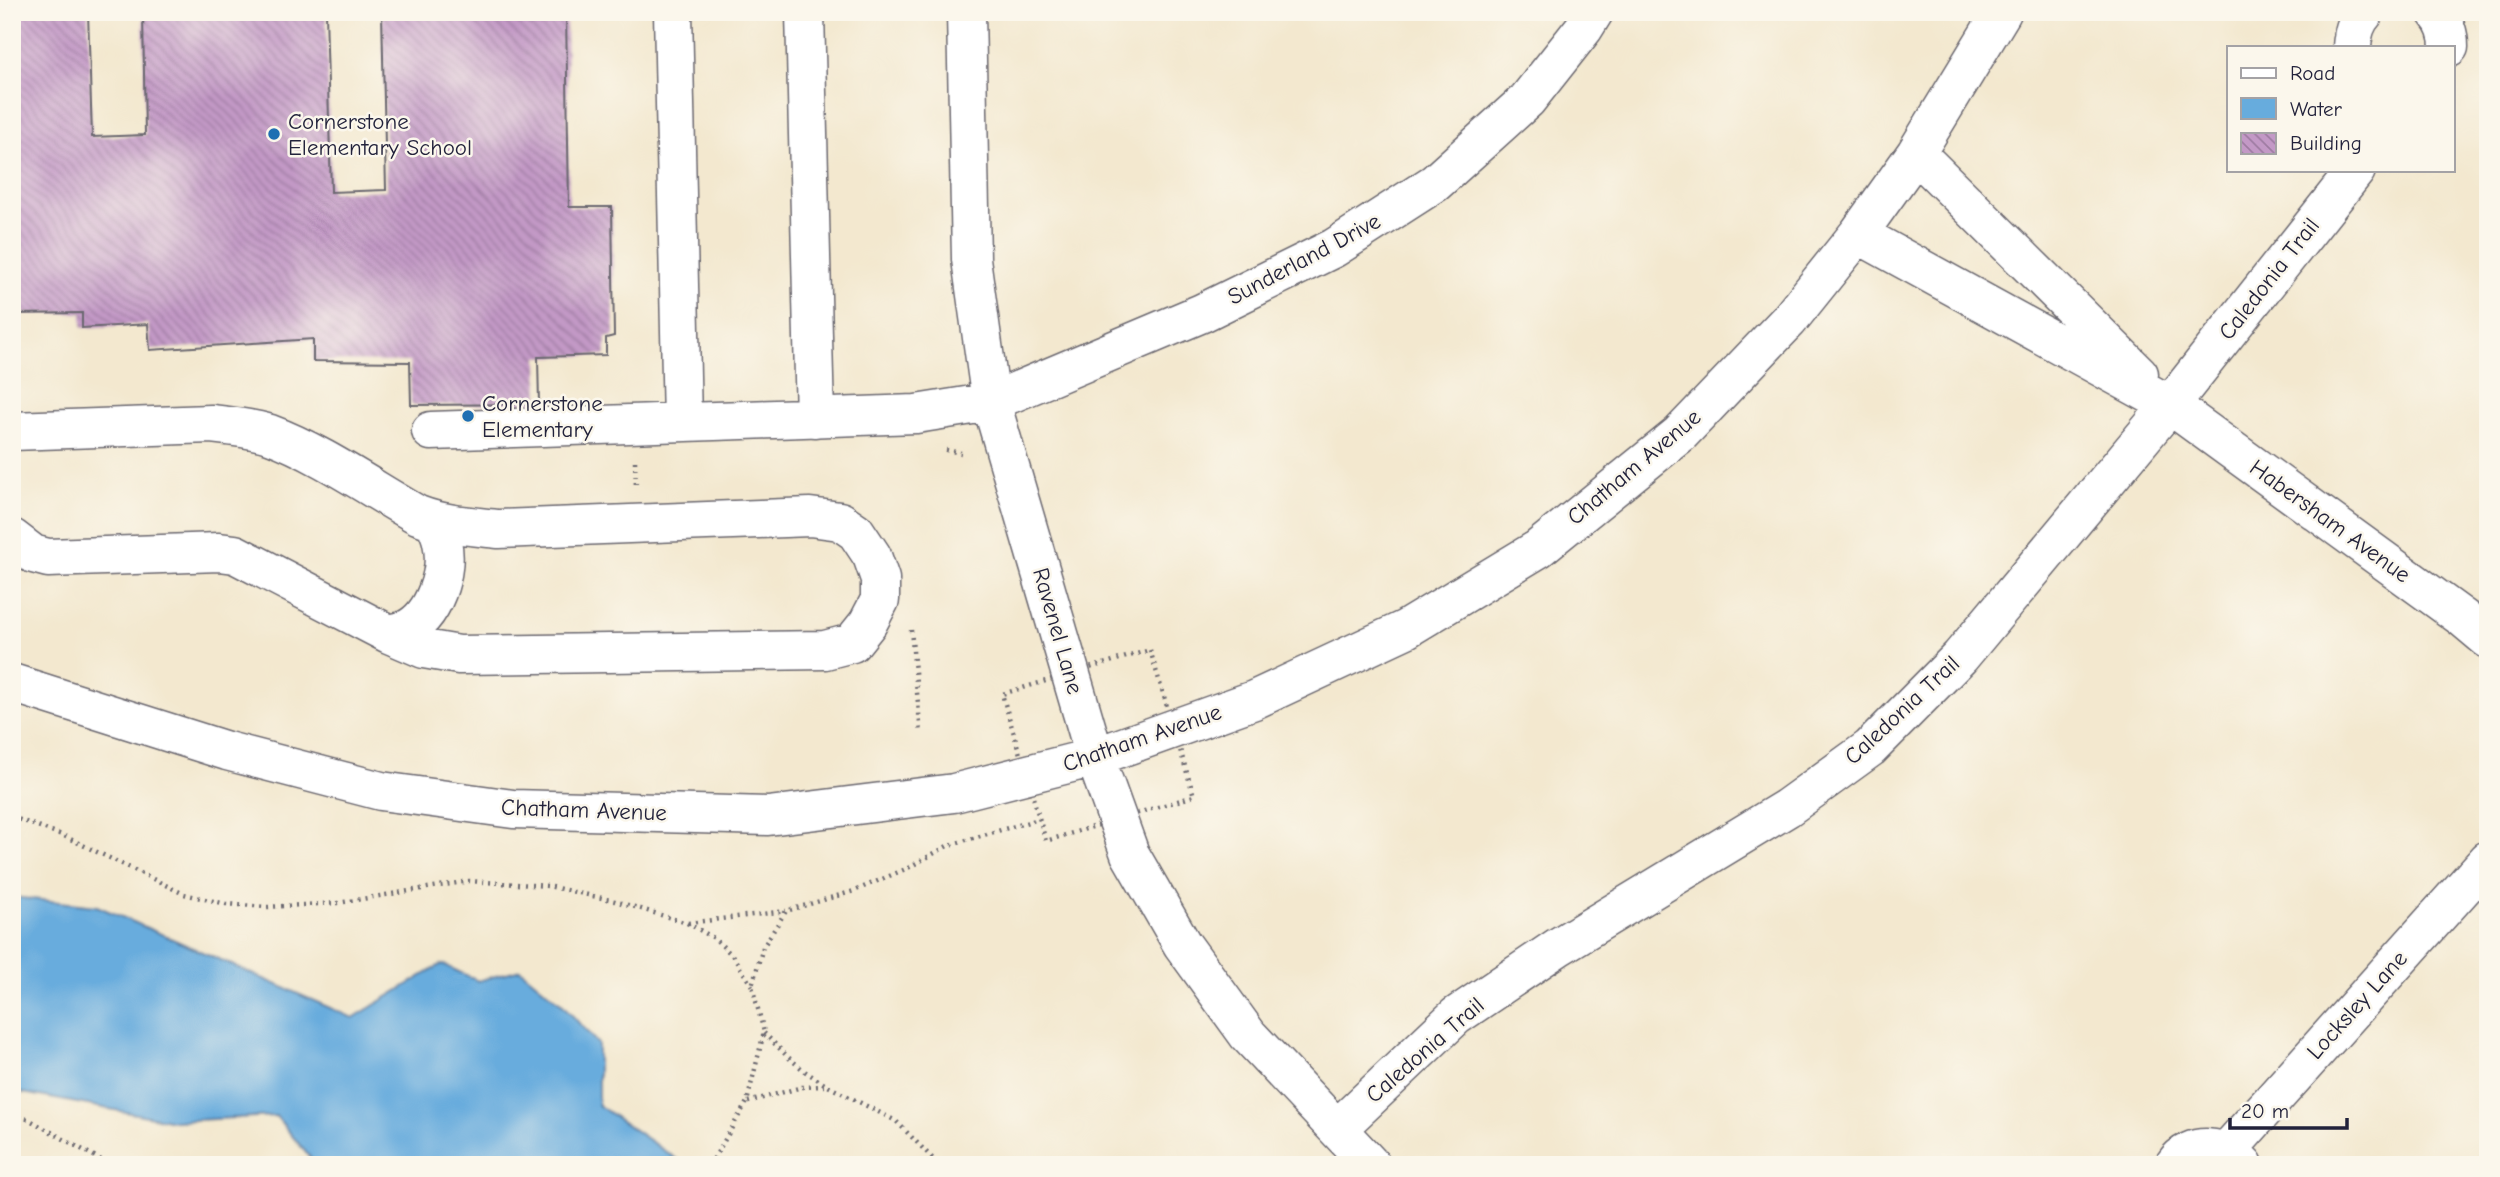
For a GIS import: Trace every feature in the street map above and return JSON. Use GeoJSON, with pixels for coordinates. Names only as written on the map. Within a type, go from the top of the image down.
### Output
{"type":"FeatureCollection","features":[{"type":"Feature","properties":{"kind":"street"},"geometry":{"type":"LineString","coordinates":[[673,12],[682,422]]}},
{"type":"Feature","properties":{"kind":"street"},"geometry":{"type":"LineString","coordinates":[[805,12],[815,418]]}},
{"type":"Feature","properties":{"kind":"street","name":"Ravenel Lane"},"geometry":{"type":"LineString","coordinates":[[966,12],[971,260],[991,402],[1095,757],[1130,854],[1182,944],[1248,1035],[1371,1165]]}},
{"type":"Feature","properties":{"kind":"street","name":"Sunderland Drive"},"geometry":{"type":"LineString","coordinates":[[431,431],[916,414],[991,402],[1202,313],[1334,248],[1435,183],[1527,100],[1594,12]]}},
{"type":"Feature","properties":{"kind":"street","name":"Chatham Avenue"},"geometry":{"type":"LineString","coordinates":[[12,683],[227,751],[382,791],[513,809],[768,816],[954,793],[1095,757],[1254,699],[1406,629],[1538,549],[1680,434],[1789,320],[1858,234],[1916,153],[2002,12]]}},
{"type":"Feature","properties":{"kind":"street"},"geometry":{"type":"LineString","coordinates":[[2353,46],[2353,34],[2365,12]]}},
{"type":"Feature","properties":{"kind":"street"},"geometry":{"type":"LineString","coordinates":[[2436,12],[2449,37],[2449,46]]}},
{"type":"Feature","properties":{"kind":"street","name":"Habersham Avenue"},"geometry":{"type":"LineString","coordinates":[[1916,153],[2170,405]]}},
{"type":"Feature","properties":{"kind":"street","name":"Caledonia Trail"},"geometry":{"type":"LineString","coordinates":[[1337,1129],[1456,1016],[1558,947],[1787,808],[1870,748],[1960,657],[2170,405],[2354,172]]}},
{"type":"Feature","properties":{"kind":"street","name":"Habersham Avenue"},"geometry":{"type":"LineString","coordinates":[[1858,234],[2170,405],[2488,639]]}},
{"type":"Feature","properties":{"kind":"street"},"geometry":{"type":"LineString","coordinates":[[12,431],[211,424],[242,427],[298,446],[418,515],[435,521],[499,528],[810,517],[840,521],[856,532],[872,556],[880,579],[880,600],[868,623],[852,643],[825,650],[459,655],[424,649],[389,634],[235,554],[219,552],[48,558],[33,554],[12,538]]}},
{"type":"Feature","properties":{"kind":"street"},"geometry":{"type":"LineString","coordinates":[[389,634],[407,629],[426,612],[438,590],[444,565],[443,542],[435,521]]}},
{"type":"Feature","properties":{"kind":"street","name":"Locksley Lane"},"geometry":{"type":"LineString","coordinates":[[2174,1165],[2192,1150],[2210,1147],[2236,1158],[2488,860]]}},
{"type":"Feature","properties":{"kind":"path"},"geometry":{"type":"LineString","coordinates":[[12,817],[62,835],[184,894],[226,904],[267,907],[338,903],[469,881],[548,886],[615,901],[687,923],[714,938],[732,955],[752,986],[764,1032],[747,1102],[710,1165]]}},
{"type":"Feature","properties":{"kind":"path"},"geometry":{"type":"LineString","coordinates":[[687,923],[786,911],[854,891],[908,868],[949,845],[1039,819]]}},
{"type":"Feature","properties":{"kind":"path"},"geometry":{"type":"LineString","coordinates":[[752,986],[763,947],[786,911]]}},
{"type":"Feature","properties":{"kind":"path"},"geometry":{"type":"LineString","coordinates":[[764,1032],[788,1057],[826,1085],[896,1121],[939,1165]]}},
{"type":"Feature","properties":{"kind":"path"},"geometry":{"type":"LineString","coordinates":[[747,1102],[802,1087],[826,1085]]}},
{"type":"Feature","properties":{"kind":"path"},"geometry":{"type":"LineString","coordinates":[[12,1116],[28,1119],[110,1165]]}},
{"type":"Feature","properties":{"kind":"water"},"geometry":{"type":"Polygon","coordinates":[[[12,897],[97,906],[353,1018],[442,964],[478,981],[520,969],[562,1004],[598,1044],[598,1105],[685,1165],[316,1165],[276,1116],[174,1121],[12,1091],[12,897]]]}},
{"type":"Feature","properties":{"kind":"building"},"geometry":{"type":"Polygon","coordinates":[[[12,12],[88,12],[92,137],[145,135],[143,12],[326,12],[331,192],[386,190],[382,12],[566,12],[569,207],[612,207],[614,336],[606,338],[606,355],[538,357],[539,404],[411,405],[410,362],[313,361],[313,339],[150,350],[148,324],[82,328],[82,313],[12,314],[12,12]]]}},
{"type":"Feature","properties":{"kind":"place","name":"Cornerstone Elementary School"},"geometry":{"type":"Point","coordinates":[274,134]}},
{"type":"Feature","properties":{"kind":"place","name":"Cornerstone Elementary"},"geometry":{"type":"Point","coordinates":[468,416]}}]}
